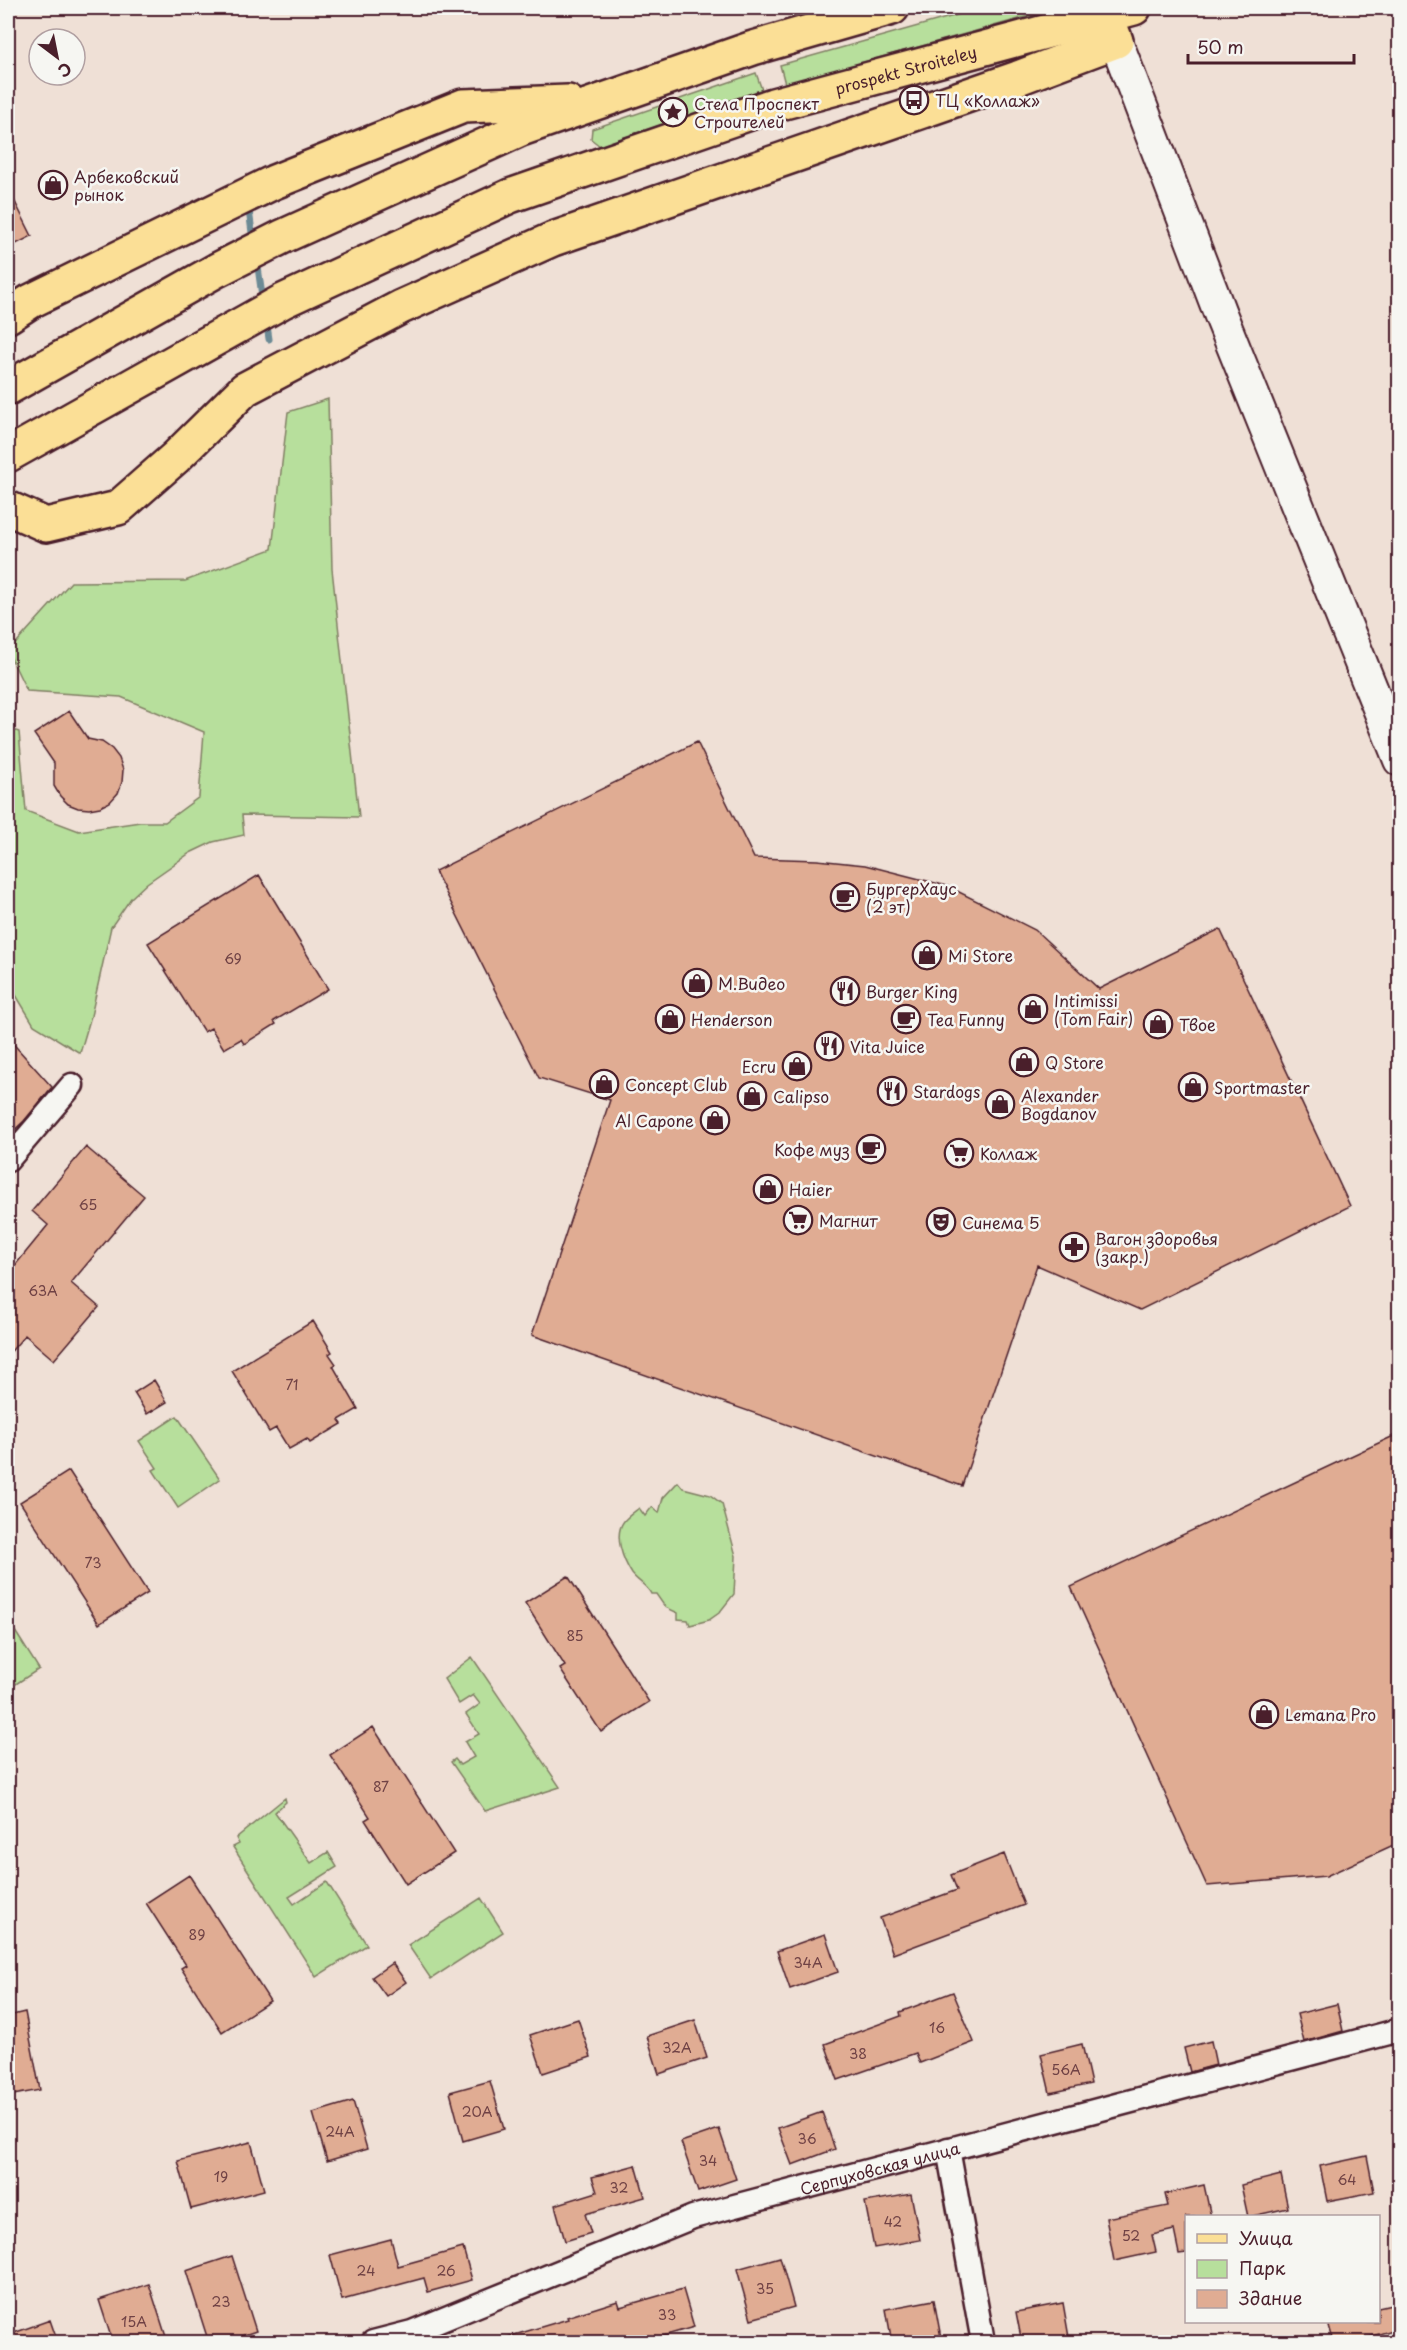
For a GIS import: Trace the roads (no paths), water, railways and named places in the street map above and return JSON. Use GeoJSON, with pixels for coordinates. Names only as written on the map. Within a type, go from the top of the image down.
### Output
{"type":"FeatureCollection","features":[{"type":"Feature","properties":{"kind":"main road"},"geometry":{"type":"LineString","coordinates":[[8,388],[217,270],[284,236],[521,129],[753,48],[892,8]]}},
{"type":"Feature","properties":{"kind":"main road"},"geometry":{"type":"LineString","coordinates":[[8,508],[46,525],[118,508],[176,457],[244,389],[401,307],[553,239],[1018,78],[1118,21]]}},
{"type":"Feature","properties":{"kind":"main road","name":"prospekt Stroiteley"},"geometry":{"type":"LineString","coordinates":[[8,455],[283,301],[510,196],[773,105],[1118,21]]}},
{"type":"Feature","properties":{"kind":"main road"},"geometry":{"type":"LineString","coordinates":[[8,316],[31,301],[274,182],[463,106],[600,101]]}},
{"type":"Feature","properties":{"kind":"street"},"geometry":{"type":"LineString","coordinates":[[1118,21],[1221,316],[1400,760]]}},
{"type":"Feature","properties":{"kind":"street"},"geometry":{"type":"LineString","coordinates":[[8,1160],[72,1085]]}},
{"type":"Feature","properties":{"kind":"street","name":"Серпуховская улица"},"geometry":{"type":"LineString","coordinates":[[373,2343],[412,2332],[693,2217],[1400,2030]]}},
{"type":"Feature","properties":{"kind":"street"},"geometry":{"type":"LineString","coordinates":[[948,2149],[983,2343]]}},
{"type":"Feature","properties":{"kind":"waterway"},"geometry":{"type":"LineString","coordinates":[[249,210],[253,240]]}},
{"type":"Feature","properties":{"kind":"waterway"},"geometry":{"type":"LineString","coordinates":[[257,260],[263,303]]}},
{"type":"Feature","properties":{"kind":"waterway"},"geometry":{"type":"LineString","coordinates":[[266,319],[269,339]]}},
{"type":"Feature","properties":{"kind":"place","name":"ТЦ «Коллаж»"},"geometry":{"type":"Point","coordinates":[914,100]}},
{"type":"Feature","properties":{"kind":"place","name":"Стела Проспект Строителей"},"geometry":{"type":"Point","coordinates":[673,112]}},
{"type":"Feature","properties":{"kind":"place","name":"Арбековский рынок"},"geometry":{"type":"Point","coordinates":[53,185]}},
{"type":"Feature","properties":{"kind":"place","name":"БургерХаус (2 эт)"},"geometry":{"type":"Point","coordinates":[845,897]}},
{"type":"Feature","properties":{"kind":"place","name":"Mi Store"},"geometry":{"type":"Point","coordinates":[927,955]}},
{"type":"Feature","properties":{"kind":"place","name":"М.Видео"},"geometry":{"type":"Point","coordinates":[697,983]}},
{"type":"Feature","properties":{"kind":"place","name":"Burger King"},"geometry":{"type":"Point","coordinates":[845,991]}},
{"type":"Feature","properties":{"kind":"place","name":"Intimissi (Tom Fair)"},"geometry":{"type":"Point","coordinates":[1033,1009]}},
{"type":"Feature","properties":{"kind":"place","name":"Henderson"},"geometry":{"type":"Point","coordinates":[670,1019]}},
{"type":"Feature","properties":{"kind":"place","name":"Tea Funny"},"geometry":{"type":"Point","coordinates":[906,1019]}},
{"type":"Feature","properties":{"kind":"place","name":"Твое"},"geometry":{"type":"Point","coordinates":[1158,1024]}},
{"type":"Feature","properties":{"kind":"place","name":"Vita Juice"},"geometry":{"type":"Point","coordinates":[829,1046]}},
{"type":"Feature","properties":{"kind":"place","name":"Q Store"},"geometry":{"type":"Point","coordinates":[1024,1062]}},
{"type":"Feature","properties":{"kind":"place","name":"Ecru"},"geometry":{"type":"Point","coordinates":[797,1066]}},
{"type":"Feature","properties":{"kind":"place","name":"Concept Club"},"geometry":{"type":"Point","coordinates":[604,1084]}},
{"type":"Feature","properties":{"kind":"place","name":"Sportmaster"},"geometry":{"type":"Point","coordinates":[1193,1087]}},
{"type":"Feature","properties":{"kind":"place","name":"Stardogs"},"geometry":{"type":"Point","coordinates":[892,1091]}},
{"type":"Feature","properties":{"kind":"place","name":"Calipso"},"geometry":{"type":"Point","coordinates":[752,1096]}},
{"type":"Feature","properties":{"kind":"place","name":"Alexander Bogdanov"},"geometry":{"type":"Point","coordinates":[1000,1104]}},
{"type":"Feature","properties":{"kind":"place","name":"Al Capone"},"geometry":{"type":"Point","coordinates":[715,1120]}},
{"type":"Feature","properties":{"kind":"place","name":"Кофе муз"},"geometry":{"type":"Point","coordinates":[871,1149]}},
{"type":"Feature","properties":{"kind":"place","name":"Коллаж"},"geometry":{"type":"Point","coordinates":[959,1153]}},
{"type":"Feature","properties":{"kind":"place","name":"Haier"},"geometry":{"type":"Point","coordinates":[768,1189]}},
{"type":"Feature","properties":{"kind":"place","name":"Магнит"},"geometry":{"type":"Point","coordinates":[798,1220]}},
{"type":"Feature","properties":{"kind":"place","name":"Синема 5"},"geometry":{"type":"Point","coordinates":[941,1222]}},
{"type":"Feature","properties":{"kind":"place","name":"Вагон здоровья (закр.)"},"geometry":{"type":"Point","coordinates":[1074,1247]}},
{"type":"Feature","properties":{"kind":"place","name":"Lemana Pro"},"geometry":{"type":"Point","coordinates":[1264,1714]}}]}
